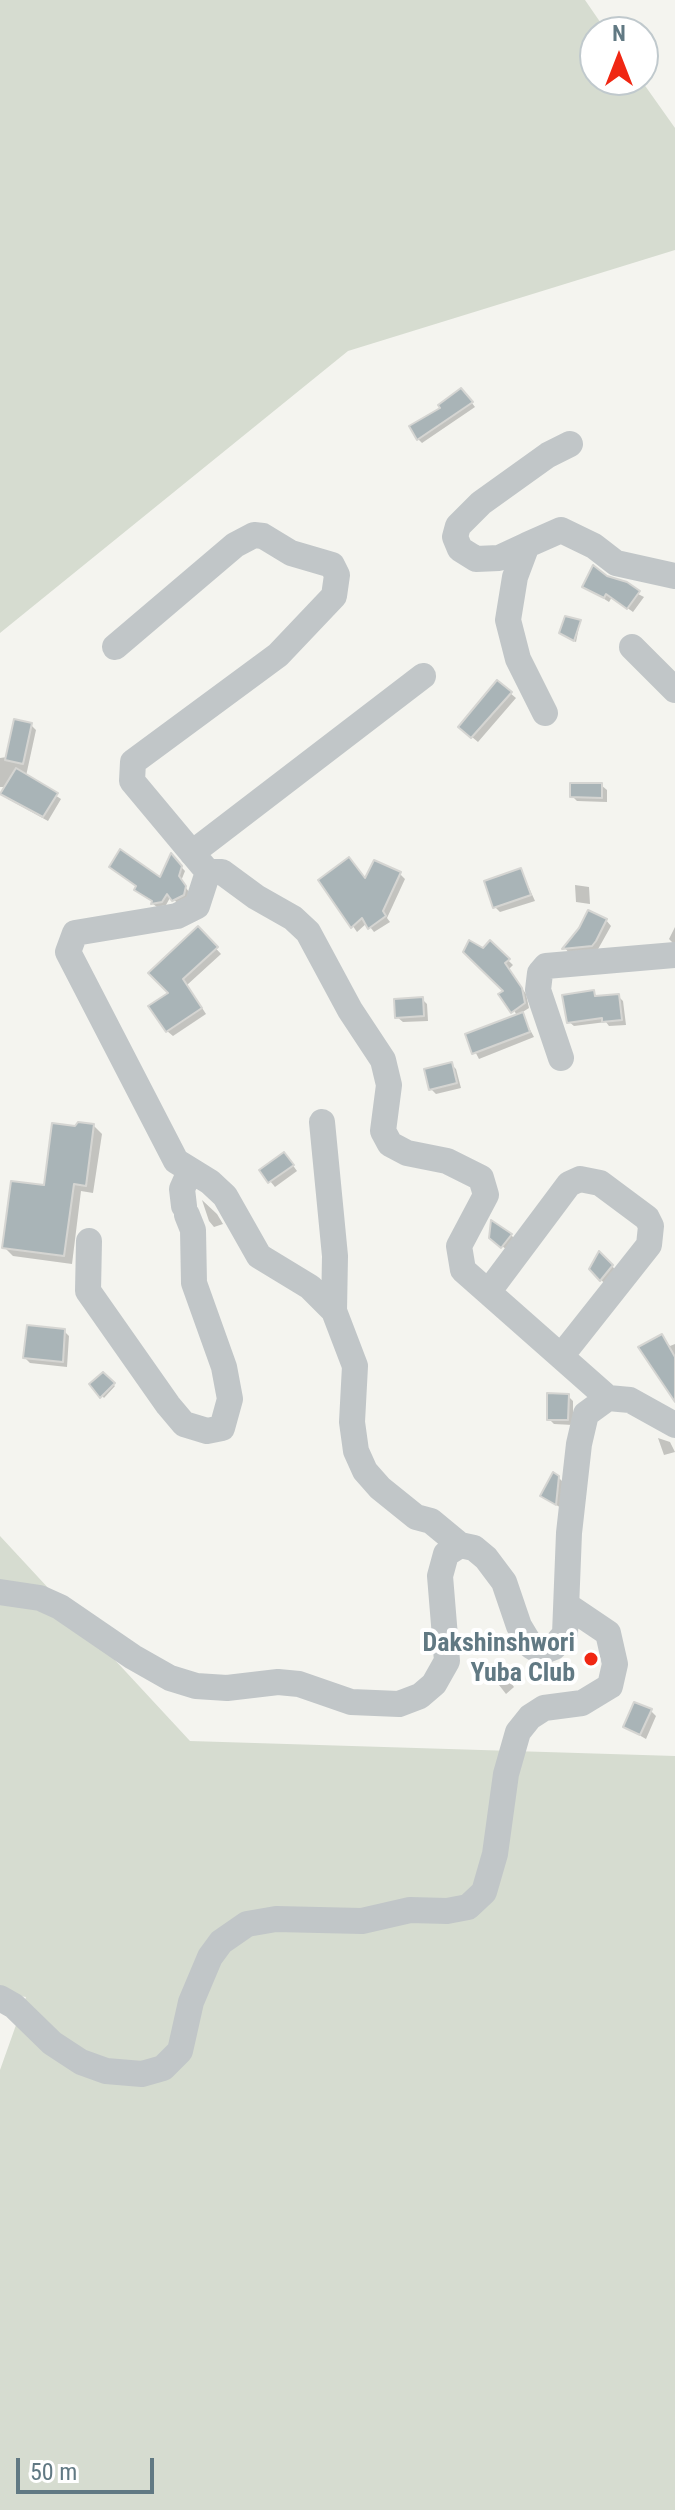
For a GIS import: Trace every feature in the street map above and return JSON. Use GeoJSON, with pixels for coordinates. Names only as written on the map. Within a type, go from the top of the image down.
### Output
{"type":"FeatureCollection","features":[{"type":"Feature","properties":{"kind":"street"},"geometry":{"type":"LineString","coordinates":[[570,444],[548,455],[481,503],[458,526],[455,537],[460,549],[476,559],[499,558],[561,530],[594,546],[616,563],[675,576]]}},
{"type":"Feature","properties":{"kind":"street"},"geometry":{"type":"LineString","coordinates":[[115,647],[235,545],[254,535],[291,553],[332,565],[337,575],[334,596],[278,655],[133,762],[132,781],[200,862],[222,872],[256,897],[293,918],[308,932],[350,1010],[383,1060],[389,1085],[383,1131],[390,1144],[407,1153],[447,1161],[481,1178],[486,1195],[459,1246],[463,1270],[608,1398],[630,1400],[675,1425]]}},
{"type":"Feature","properties":{"kind":"street"},"geometry":{"type":"LineString","coordinates":[[527,545],[515,577],[508,620],[518,659],[545,713]]}},
{"type":"Feature","properties":{"kind":"street"},"geometry":{"type":"LineString","coordinates":[[632,647],[675,690]]}},
{"type":"Feature","properties":{"kind":"street"},"geometry":{"type":"LineString","coordinates":[[334,1311],[310,1287],[259,1256],[225,1196],[210,1182],[176,1161],[68,952],[75,933],[177,916],[197,906],[200,862],[423,676]]}},
{"type":"Feature","properties":{"kind":"street"},"geometry":{"type":"LineString","coordinates":[[561,1058],[538,990],[540,973],[546,966],[675,955]]}},
{"type":"Feature","properties":{"kind":"street"},"geometry":{"type":"LineString","coordinates":[[322,1122],[335,1256],[334,1311],[355,1366],[352,1422],[356,1451],[365,1471],[416,1517],[431,1521],[460,1545],[474,1548],[486,1558],[504,1582],[519,1626],[531,1646],[541,1652],[554,1647],[565,1634],[569,1533],[579,1444],[586,1414],[608,1398]]}},
{"type":"Feature","properties":{"kind":"street"},"geometry":{"type":"LineString","coordinates":[[89,1241],[88,1291],[168,1405],[184,1424],[207,1431],[222,1428],[230,1399],[224,1367],[194,1283],[193,1230],[182,1189],[190,1171]]}},
{"type":"Feature","properties":{"kind":"street"},"geometry":{"type":"LineString","coordinates":[[489,1291],[569,1184],[580,1179],[600,1183],[647,1218],[651,1226],[649,1245],[562,1355]]}},
{"type":"Feature","properties":{"kind":"street"},"geometry":{"type":"LineString","coordinates":[[0,1592],[40,1598],[60,1607],[133,1657],[170,1678],[196,1686],[227,1688],[289,1683],[351,1702],[399,1704],[420,1696],[434,1684],[447,1661],[440,1576],[446,1554],[460,1545]]}},
{"type":"Feature","properties":{"kind":"street"},"geometry":{"type":"LineString","coordinates":[[0,1998],[14,2006],[52,2043],[81,2062],[106,2071],[142,2074],[163,2068],[180,2051],[191,2002],[210,1957],[221,1942],[247,1924],[276,1919],[333,1923],[362,1921],[410,1910],[447,1911],[468,1907],[484,1892],[495,1854],[506,1774],[518,1732],[530,1717],[544,1708],[582,1703],[610,1686],[615,1664],[608,1633],[568,1606]]}},
{"type":"Feature","properties":{"kind":"shaded area"},"geometry":{"type":"Polygon","coordinates":[[[0,0],[585,0],[596,16],[579,16],[579,96],[652,96],[675,128],[675,250],[348,351],[0,633],[0,0]]]}},
{"type":"Feature","properties":{"kind":"shaded area"},"geometry":{"type":"Polygon","coordinates":[[[0,1536],[190,1741],[675,1756],[675,2510],[0,2510],[0,2070],[26,1997],[0,1993],[0,1536]]]}},
{"type":"Feature","properties":{"kind":"building"},"geometry":{"type":"Polygon","coordinates":[[[461,388],[473,402],[417,440],[409,426],[440,408],[438,405],[461,388]]]}},
{"type":"Feature","properties":{"kind":"building"},"geometry":{"type":"Polygon","coordinates":[[[593,565],[607,576],[627,582],[640,591],[627,609],[606,594],[604,598],[582,587],[593,565]]]}},
{"type":"Feature","properties":{"kind":"building"},"geometry":{"type":"Polygon","coordinates":[[[565,616],[581,620],[574,641],[559,633],[565,616]]]}},
{"type":"Feature","properties":{"kind":"building"},"geometry":{"type":"Polygon","coordinates":[[[497,680],[512,692],[471,738],[458,727],[497,680]]]}},
{"type":"Feature","properties":{"kind":"building"},"geometry":{"type":"Polygon","coordinates":[[[14,719],[32,723],[23,764],[5,760],[14,719]]]}},
{"type":"Feature","properties":{"kind":"building"},"geometry":{"type":"Polygon","coordinates":[[[16,768],[58,793],[43,817],[0,794],[16,768]]]}},
{"type":"Feature","properties":{"kind":"building"},"geometry":{"type":"Polygon","coordinates":[[[570,783],[602,783],[602,798],[570,797],[570,783]]]}},
{"type":"Feature","properties":{"kind":"building"},"geometry":{"type":"Polygon","coordinates":[[[120,849],[160,877],[171,853],[182,866],[179,876],[186,886],[184,895],[172,901],[167,894],[162,902],[151,904],[152,901],[134,890],[136,886],[109,867],[120,849]]]}},
{"type":"Feature","properties":{"kind":"building"},"geometry":{"type":"Polygon","coordinates":[[[349,857],[365,878],[374,860],[401,872],[383,911],[386,916],[368,929],[362,918],[351,928],[318,880],[349,857]]]}},
{"type":"Feature","properties":{"kind":"building"},"geometry":{"type":"Polygon","coordinates":[[[521,868],[531,895],[493,908],[484,881],[521,868]]]}},
{"type":"Feature","properties":{"kind":"building"},"geometry":{"type":"Polygon","coordinates":[[[588,910],[607,919],[596,941],[592,946],[562,949],[579,928],[588,910]]]}},
{"type":"Feature","properties":{"kind":"building"},"geometry":{"type":"Polygon","coordinates":[[[198,926],[218,947],[183,979],[202,1008],[166,1032],[148,1006],[168,993],[148,973],[198,926]]]}},
{"type":"Feature","properties":{"kind":"building"},"geometry":{"type":"Polygon","coordinates":[[[469,940],[483,948],[490,940],[510,959],[505,963],[522,988],[525,1003],[511,1013],[498,994],[503,991],[463,952],[469,940]]]}},
{"type":"Feature","properties":{"kind":"building"},"geometry":{"type":"Polygon","coordinates":[[[594,990],[595,996],[619,994],[622,1020],[602,1022],[602,1018],[567,1023],[562,995],[594,990]]]}},
{"type":"Feature","properties":{"kind":"building"},"geometry":{"type":"Polygon","coordinates":[[[423,997],[424,1016],[395,1018],[394,999],[423,997]]]}},
{"type":"Feature","properties":{"kind":"building"},"geometry":{"type":"Polygon","coordinates":[[[523,1012],[530,1032],[472,1054],[465,1034],[523,1012]]]}},
{"type":"Feature","properties":{"kind":"building"},"geometry":{"type":"Polygon","coordinates":[[[452,1062],[457,1083],[429,1090],[424,1069],[452,1062]]]}},
{"type":"Feature","properties":{"kind":"building"},"geometry":{"type":"Polygon","coordinates":[[[78,1122],[94,1124],[86,1186],[74,1184],[64,1256],[2,1248],[11,1181],[44,1185],[52,1123],[75,1126],[78,1122]]]}},
{"type":"Feature","properties":{"kind":"building"},"geometry":{"type":"Polygon","coordinates":[[[284,1152],[294,1165],[268,1183],[259,1170],[284,1152]]]}},
{"type":"Feature","properties":{"kind":"building"},"geometry":{"type":"Polygon","coordinates":[[[491,1220],[512,1234],[501,1248],[489,1238],[491,1220]]]}},
{"type":"Feature","properties":{"kind":"building"},"geometry":{"type":"Polygon","coordinates":[[[599,1251],[613,1265],[600,1281],[589,1269],[599,1251]]]}},
{"type":"Feature","properties":{"kind":"building"},"geometry":{"type":"Polygon","coordinates":[[[27,1325],[65,1329],[63,1362],[23,1358],[27,1325]]]}},
{"type":"Feature","properties":{"kind":"building"},"geometry":{"type":"Polygon","coordinates":[[[662,1334],[675,1357],[675,1402],[638,1347],[662,1334]]]}},
{"type":"Feature","properties":{"kind":"building"},"geometry":{"type":"Polygon","coordinates":[[[103,1372],[115,1383],[100,1398],[89,1384],[103,1372]]]}},
{"type":"Feature","properties":{"kind":"building"},"geometry":{"type":"Polygon","coordinates":[[[547,1393],[569,1394],[568,1420],[547,1420],[547,1393]]]}},
{"type":"Feature","properties":{"kind":"building"},"geometry":{"type":"Polygon","coordinates":[[[553,1472],[559,1476],[556,1505],[540,1496],[553,1472]]]}},
{"type":"Feature","properties":{"kind":"building"},"geometry":{"type":"Polygon","coordinates":[[[634,1702],[652,1709],[640,1735],[623,1727],[634,1702]]]}},
{"type":"Feature","properties":{"kind":"place","name":"Dakshinshwori Yuba Club"},"geometry":{"type":"Point","coordinates":[591,1659]}}]}
